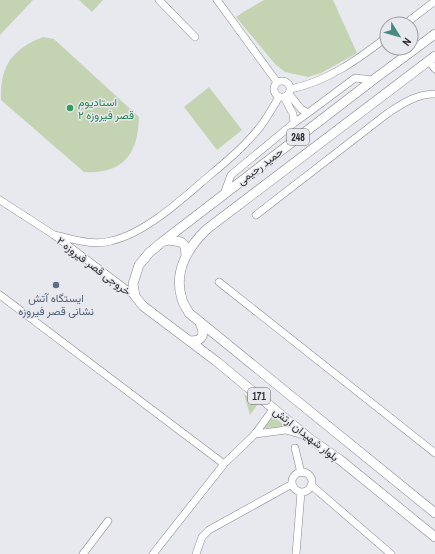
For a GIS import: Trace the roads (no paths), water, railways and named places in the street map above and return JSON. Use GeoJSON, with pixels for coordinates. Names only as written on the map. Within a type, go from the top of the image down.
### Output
{"type":"FeatureCollection","features":[{"type":"Feature","properties":{"kind":"main road","name":"حمید رحیمی"},"geometry":{"type":"LineString","coordinates":[[162,242],[435,34]]}},
{"type":"Feature","properties":{"kind":"main road","name":"حمید رحیمی"},"geometry":{"type":"LineString","coordinates":[[186,255],[198,238],[207,229],[432,58]]}},
{"type":"Feature","properties":{"kind":"main road"},"geometry":{"type":"LineString","coordinates":[[135,296],[133,284],[139,265],[148,253],[162,242],[169,240],[181,242],[186,250],[186,255]]}},
{"type":"Feature","properties":{"kind":"main road","name":"بلوار شهیدان ارتش"},"geometry":{"type":"LineString","coordinates":[[186,255],[181,267],[180,285],[182,300],[189,314],[435,513]]}},
{"type":"Feature","properties":{"kind":"main road","name":"بلوار شهیدان ارتش"},"geometry":{"type":"LineString","coordinates":[[135,296],[143,306],[190,341],[309,438],[339,459],[435,537]]}},
{"type":"Feature","properties":{"kind":"main road"},"geometry":{"type":"LineString","coordinates":[[190,341],[196,341],[201,338],[203,330],[200,323]]}},
{"type":"Feature","properties":{"kind":"street"},"geometry":{"type":"LineString","coordinates":[[159,0],[195,37]]}},
{"type":"Feature","properties":{"kind":"street"},"geometry":{"type":"LineString","coordinates":[[218,0],[277,82]]}},
{"type":"Feature","properties":{"kind":"street"},"geometry":{"type":"LineString","coordinates":[[415,16],[435,1]]}},
{"type":"Feature","properties":{"kind":"street"},"geometry":{"type":"LineString","coordinates":[[294,123],[293,114],[286,94],[287,82],[282,80],[277,82],[274,90],[275,93],[286,94],[331,75],[359,58],[379,43]]}},
{"type":"Feature","properties":{"kind":"street"},"geometry":{"type":"LineString","coordinates":[[432,58],[435,69]]}},
{"type":"Feature","properties":{"kind":"street"},"geometry":{"type":"LineString","coordinates":[[224,194],[232,174],[294,123],[355,78],[373,80]]}},
{"type":"Feature","properties":{"kind":"street"},"geometry":{"type":"LineString","coordinates":[[286,94],[308,113]]}},
{"type":"Feature","properties":{"kind":"street"},"geometry":{"type":"LineString","coordinates":[[54,235],[91,243],[110,242],[131,235],[152,223],[239,150],[261,126],[286,94]]}},
{"type":"Feature","properties":{"kind":"street"},"geometry":{"type":"LineString","coordinates":[[256,215],[388,113],[407,101],[425,94],[435,94]]}},
{"type":"Feature","properties":{"kind":"street","name":"خروجی قصر فیروزه ۲"},"geometry":{"type":"LineString","coordinates":[[0,200],[54,235],[135,296]]}},
{"type":"Feature","properties":{"kind":"street"},"geometry":{"type":"LineString","coordinates":[[219,282],[435,453]]}},
{"type":"Feature","properties":{"kind":"street"},"geometry":{"type":"LineString","coordinates":[[0,295],[224,464]]}},
{"type":"Feature","properties":{"kind":"street"},"geometry":{"type":"LineString","coordinates":[[153,554],[224,464],[254,434],[274,408]]}},
{"type":"Feature","properties":{"kind":"street"},"geometry":{"type":"LineString","coordinates":[[254,434],[286,430],[309,438]]}},
{"type":"Feature","properties":{"kind":"street"},"geometry":{"type":"LineString","coordinates":[[295,448],[301,472]]}},
{"type":"Feature","properties":{"kind":"street"},"geometry":{"type":"LineString","coordinates":[[301,472],[310,476],[311,485],[307,490],[301,492],[295,489],[292,484],[293,478],[301,472]]}},
{"type":"Feature","properties":{"kind":"street"},"geometry":{"type":"LineString","coordinates":[[196,554],[202,537],[209,530],[292,484]]}},
{"type":"Feature","properties":{"kind":"street"},"geometry":{"type":"LineString","coordinates":[[311,485],[390,554]]}},
{"type":"Feature","properties":{"kind":"street"},"geometry":{"type":"LineString","coordinates":[[296,554],[301,492]]}},
{"type":"Feature","properties":{"kind":"street"},"geometry":{"type":"LineString","coordinates":[[83,554],[108,521]]}},
{"type":"Feature","properties":{"kind":"place","name":"استادیوم قصر فیروزه ۲"},"geometry":{"type":"Point","coordinates":[70,108]}},
{"type":"Feature","properties":{"kind":"place","name":"ایستگاه آتش نشانی قصر فیروزه"},"geometry":{"type":"Point","coordinates":[56,285]}}]}
